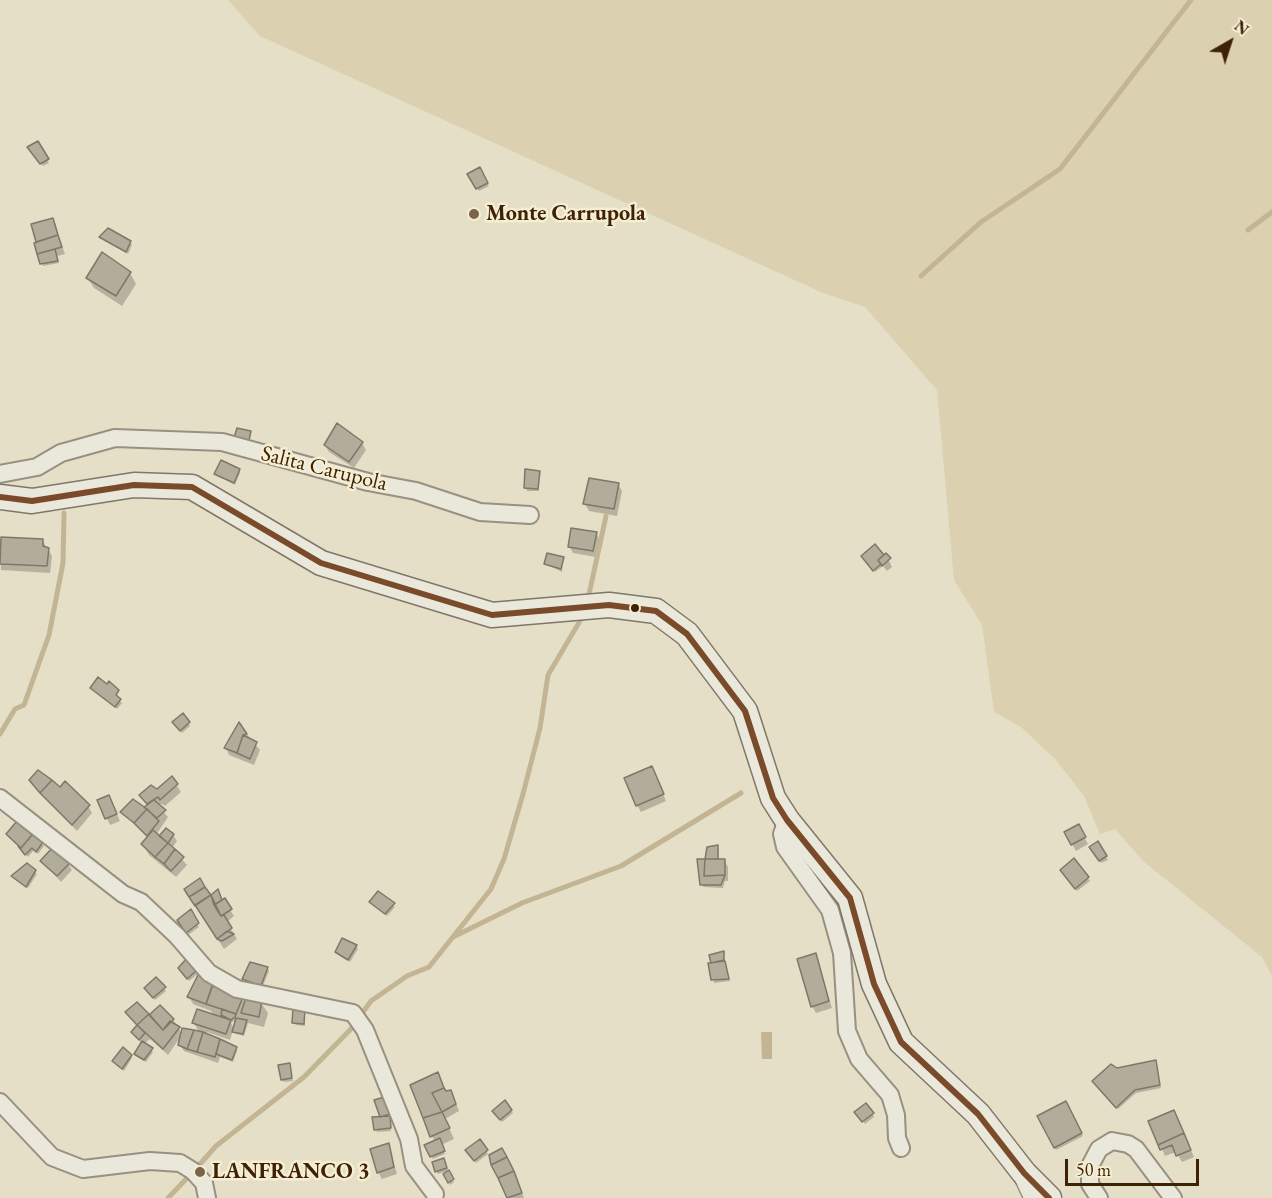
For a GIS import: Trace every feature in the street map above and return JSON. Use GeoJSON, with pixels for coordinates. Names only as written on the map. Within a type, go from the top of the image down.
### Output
{"type":"FeatureCollection","features":[{"type":"Feature","properties":{"kind":"main road"},"geometry":{"type":"LineString","coordinates":[[0,497],[32,501],[134,485],[192,488],[321,563],[492,615],[609,605],[656,611],[687,634],[745,711],[773,798],[787,820],[850,898],[874,984],[901,1042],[978,1114],[1024,1173],[1049,1198]]}},
{"type":"Feature","properties":{"kind":"street","name":"Salita Carupola"},"geometry":{"type":"LineString","coordinates":[[0,474],[37,467],[61,453],[115,438],[222,442],[368,482],[416,491],[480,512],[530,515]]}},
{"type":"Feature","properties":{"kind":"street"},"geometry":{"type":"LineString","coordinates":[[0,798],[123,894],[141,902],[177,936],[209,973],[237,989],[353,1013],[365,1030],[409,1139],[414,1166],[435,1194]]}},
{"type":"Feature","properties":{"kind":"street"},"geometry":{"type":"LineString","coordinates":[[787,820],[782,834],[785,847],[830,910],[842,953],[847,1032],[859,1059],[890,1095],[896,1114],[897,1138],[902,1148]]}},
{"type":"Feature","properties":{"kind":"street"},"geometry":{"type":"LineString","coordinates":[[0,1102],[52,1157],[83,1169],[150,1161],[180,1163],[193,1171],[204,1183],[207,1198]]}},
{"type":"Feature","properties":{"kind":"street"},"geometry":{"type":"LineString","coordinates":[[1099,1198],[1090,1184],[1090,1166],[1099,1149],[1112,1141],[1128,1144],[1136,1149],[1173,1198]]}},
{"type":"Feature","properties":{"kind":"lane"},"geometry":{"type":"LineString","coordinates":[[1024,1173],[1020,1180],[1028,1198]]}},
{"type":"Feature","properties":{"kind":"shaded area"},"geometry":{"type":"Polygon","coordinates":[[[228,0],[1272,0],[1272,976],[1262,957],[1143,861],[1115,829],[1100,834],[1084,796],[1056,760],[1021,727],[994,712],[982,625],[954,580],[937,390],[865,307],[823,293],[260,36],[228,0]]]}},
{"type":"Feature","properties":{"kind":"shaded area"},"geometry":{"type":"Polygon","coordinates":[[[761,1032],[772,1032],[772,1059],[762,1059],[761,1032]]]}},
{"type":"Feature","properties":{"kind":"building"},"geometry":{"type":"Polygon","coordinates":[[[38,141],[49,159],[40,164],[27,147],[38,141]]]}},
{"type":"Feature","properties":{"kind":"building"},"geometry":{"type":"Polygon","coordinates":[[[480,167],[488,183],[476,189],[467,174],[480,167]]]}},
{"type":"Feature","properties":{"kind":"building"},"geometry":{"type":"Polygon","coordinates":[[[53,218],[58,235],[36,242],[31,224],[53,218]]]}},
{"type":"Feature","properties":{"kind":"building"},"geometry":{"type":"Polygon","coordinates":[[[108,228],[131,241],[126,252],[99,237],[108,228]]]}},
{"type":"Feature","properties":{"kind":"building"},"geometry":{"type":"Polygon","coordinates":[[[58,235],[62,247],[37,254],[34,243],[58,235]]]}},
{"type":"Feature","properties":{"kind":"building"},"geometry":{"type":"Polygon","coordinates":[[[55,249],[58,261],[40,264],[37,254],[55,249]]]}},
{"type":"Feature","properties":{"kind":"building"},"geometry":{"type":"Polygon","coordinates":[[[102,252],[131,272],[116,296],[86,278],[102,252]]]}},
{"type":"Feature","properties":{"kind":"building"},"geometry":{"type":"Polygon","coordinates":[[[337,423],[363,442],[349,462],[324,445],[337,423]]]}},
{"type":"Feature","properties":{"kind":"building"},"geometry":{"type":"Polygon","coordinates":[[[237,428],[251,431],[248,445],[233,441],[237,428]]]}},
{"type":"Feature","properties":{"kind":"building"},"geometry":{"type":"Polygon","coordinates":[[[221,460],[240,469],[234,483],[214,474],[221,460]]]}},
{"type":"Feature","properties":{"kind":"building"},"geometry":{"type":"Polygon","coordinates":[[[525,469],[540,471],[538,489],[524,488],[525,469]]]}},
{"type":"Feature","properties":{"kind":"building"},"geometry":{"type":"Polygon","coordinates":[[[589,478],[619,483],[614,509],[583,504],[589,478]]]}},
{"type":"Feature","properties":{"kind":"building"},"geometry":{"type":"Polygon","coordinates":[[[571,528],[597,532],[593,551],[568,547],[571,528]]]}},
{"type":"Feature","properties":{"kind":"building"},"geometry":{"type":"Polygon","coordinates":[[[1,537],[43,539],[43,546],[49,548],[47,566],[0,564],[1,537]]]}},
{"type":"Feature","properties":{"kind":"building"},"geometry":{"type":"Polygon","coordinates":[[[875,544],[884,555],[878,560],[881,564],[873,571],[861,556],[875,544]]]}},
{"type":"Feature","properties":{"kind":"building"},"geometry":{"type":"Polygon","coordinates":[[[547,553],[564,557],[561,569],[544,564],[547,553]]]}},
{"type":"Feature","properties":{"kind":"building"},"geometry":{"type":"Polygon","coordinates":[[[886,553],[891,558],[882,566],[878,560],[886,553]]]}},
{"type":"Feature","properties":{"kind":"building"},"geometry":{"type":"Polygon","coordinates":[[[98,677],[107,684],[109,681],[119,690],[116,695],[121,699],[115,707],[90,688],[98,677]]]}},
{"type":"Feature","properties":{"kind":"building"},"geometry":{"type":"Polygon","coordinates":[[[183,713],[190,722],[180,731],[172,722],[183,713]]]}},
{"type":"Feature","properties":{"kind":"building"},"geometry":{"type":"Polygon","coordinates":[[[239,722],[247,734],[243,735],[237,753],[224,748],[239,722]]]}},
{"type":"Feature","properties":{"kind":"building"},"geometry":{"type":"Polygon","coordinates":[[[243,735],[257,742],[250,759],[237,753],[243,735]]]}},
{"type":"Feature","properties":{"kind":"building"},"geometry":{"type":"Polygon","coordinates":[[[652,766],[664,794],[636,806],[624,778],[652,766]]]}},
{"type":"Feature","properties":{"kind":"building"},"geometry":{"type":"Polygon","coordinates":[[[38,770],[52,780],[40,793],[29,780],[38,770]]]}},
{"type":"Feature","properties":{"kind":"building"},"geometry":{"type":"Polygon","coordinates":[[[172,776],[178,784],[160,800],[158,797],[147,804],[139,795],[151,785],[157,789],[172,776]]]}},
{"type":"Feature","properties":{"kind":"building"},"geometry":{"type":"Polygon","coordinates":[[[52,780],[60,787],[65,781],[90,805],[72,825],[40,793],[52,780]]]}},
{"type":"Feature","properties":{"kind":"building"},"geometry":{"type":"Polygon","coordinates":[[[109,795],[117,814],[105,819],[97,800],[109,795]]]}},
{"type":"Feature","properties":{"kind":"building"},"geometry":{"type":"Polygon","coordinates":[[[133,799],[147,809],[134,823],[120,812],[133,799]]]}},
{"type":"Feature","properties":{"kind":"building"},"geometry":{"type":"Polygon","coordinates":[[[154,800],[166,810],[157,818],[144,807],[154,800]]]}},
{"type":"Feature","properties":{"kind":"building"},"geometry":{"type":"Polygon","coordinates":[[[147,809],[159,821],[147,836],[134,823],[147,809]]]}},
{"type":"Feature","properties":{"kind":"building"},"geometry":{"type":"Polygon","coordinates":[[[17,821],[32,835],[21,848],[6,834],[17,821]]]}},
{"type":"Feature","properties":{"kind":"building"},"geometry":{"type":"Polygon","coordinates":[[[1079,824],[1086,837],[1071,845],[1064,832],[1079,824]]]}},
{"type":"Feature","properties":{"kind":"building"},"geometry":{"type":"Polygon","coordinates":[[[166,828],[174,834],[168,843],[159,836],[166,828]]]}},
{"type":"Feature","properties":{"kind":"building"},"geometry":{"type":"Polygon","coordinates":[[[153,830],[168,843],[155,857],[141,844],[153,830]]]}},
{"type":"Feature","properties":{"kind":"building"},"geometry":{"type":"Polygon","coordinates":[[[32,835],[43,842],[36,852],[32,848],[25,855],[18,846],[21,848],[32,835]]]}},
{"type":"Feature","properties":{"kind":"building"},"geometry":{"type":"Polygon","coordinates":[[[1098,841],[1107,856],[1099,861],[1089,847],[1098,841]]]}},
{"type":"Feature","properties":{"kind":"building"},"geometry":{"type":"Polygon","coordinates":[[[168,843],[175,849],[164,864],[155,857],[168,843]]]}},
{"type":"Feature","properties":{"kind":"building"},"geometry":{"type":"Polygon","coordinates":[[[718,845],[718,859],[705,859],[707,847],[718,845]]]}},
{"type":"Feature","properties":{"kind":"building"},"geometry":{"type":"Polygon","coordinates":[[[53,847],[70,863],[57,876],[40,861],[53,847]]]}},
{"type":"Feature","properties":{"kind":"building"},"geometry":{"type":"Polygon","coordinates":[[[175,849],[184,857],[171,871],[164,864],[175,849]]]}},
{"type":"Feature","properties":{"kind":"building"},"geometry":{"type":"Polygon","coordinates":[[[1074,858],[1089,877],[1075,889],[1060,870],[1074,858]]]}},
{"type":"Feature","properties":{"kind":"building"},"geometry":{"type":"Polygon","coordinates":[[[697,859],[705,859],[704,876],[725,875],[721,885],[700,885],[697,859]]]}},
{"type":"Feature","properties":{"kind":"building"},"geometry":{"type":"Polygon","coordinates":[[[705,859],[725,859],[725,875],[704,876],[705,859]]]}},
{"type":"Feature","properties":{"kind":"building"},"geometry":{"type":"Polygon","coordinates":[[[27,863],[36,870],[26,887],[11,876],[27,863]]]}},
{"type":"Feature","properties":{"kind":"building"},"geometry":{"type":"Polygon","coordinates":[[[200,878],[205,887],[189,897],[184,889],[200,878]]]}},
{"type":"Feature","properties":{"kind":"building"},"geometry":{"type":"Polygon","coordinates":[[[205,887],[211,895],[195,906],[189,897],[205,887]]]}},
{"type":"Feature","properties":{"kind":"building"},"geometry":{"type":"Polygon","coordinates":[[[218,889],[222,900],[214,905],[211,895],[218,889]]]}},
{"type":"Feature","properties":{"kind":"building"},"geometry":{"type":"Polygon","coordinates":[[[378,891],[395,903],[385,914],[369,902],[378,891]]]}},
{"type":"Feature","properties":{"kind":"building"},"geometry":{"type":"Polygon","coordinates":[[[211,895],[221,916],[224,915],[232,928],[217,939],[195,905],[211,895]]]}},
{"type":"Feature","properties":{"kind":"building"},"geometry":{"type":"Polygon","coordinates":[[[225,898],[232,909],[221,916],[214,905],[225,898]]]}},
{"type":"Feature","properties":{"kind":"building"},"geometry":{"type":"Polygon","coordinates":[[[191,909],[199,923],[186,933],[177,920],[191,909]]]}},
{"type":"Feature","properties":{"kind":"building"},"geometry":{"type":"Polygon","coordinates":[[[227,931],[234,934],[222,941],[217,939],[227,931]]]}},
{"type":"Feature","properties":{"kind":"building"},"geometry":{"type":"Polygon","coordinates":[[[342,938],[357,945],[348,960],[335,952],[342,938]]]}},
{"type":"Feature","properties":{"kind":"building"},"geometry":{"type":"Polygon","coordinates":[[[724,951],[724,960],[711,963],[709,955],[724,951]]]}},
{"type":"Feature","properties":{"kind":"building"},"geometry":{"type":"Polygon","coordinates":[[[816,953],[829,1001],[811,1007],[797,959],[816,953]]]}},
{"type":"Feature","properties":{"kind":"building"},"geometry":{"type":"Polygon","coordinates":[[[188,957],[198,969],[187,979],[178,968],[188,957]]]}},
{"type":"Feature","properties":{"kind":"building"},"geometry":{"type":"Polygon","coordinates":[[[725,961],[729,979],[711,980],[708,963],[725,961]]]}},
{"type":"Feature","properties":{"kind":"building"},"geometry":{"type":"Polygon","coordinates":[[[250,962],[268,967],[261,986],[242,979],[250,962]]]}},
{"type":"Feature","properties":{"kind":"building"},"geometry":{"type":"Polygon","coordinates":[[[198,975],[215,979],[206,1004],[187,997],[198,975]]]}},
{"type":"Feature","properties":{"kind":"building"},"geometry":{"type":"Polygon","coordinates":[[[156,977],[166,987],[153,998],[144,988],[156,977]]]}},
{"type":"Feature","properties":{"kind":"building"},"geometry":{"type":"Polygon","coordinates":[[[212,986],[243,997],[236,1014],[206,1004],[212,986]]]}},
{"type":"Feature","properties":{"kind":"building"},"geometry":{"type":"Polygon","coordinates":[[[246,997],[262,1001],[259,1017],[241,1013],[246,997]]]}},
{"type":"Feature","properties":{"kind":"building"},"geometry":{"type":"Polygon","coordinates":[[[137,1002],[149,1014],[137,1025],[125,1012],[137,1002]]]}},
{"type":"Feature","properties":{"kind":"building"},"geometry":{"type":"Polygon","coordinates":[[[160,1005],[174,1019],[163,1030],[149,1015],[160,1005]]]}},
{"type":"Feature","properties":{"kind":"building"},"geometry":{"type":"Polygon","coordinates":[[[293,1008],[305,1009],[304,1024],[292,1023],[293,1008]]]}},
{"type":"Feature","properties":{"kind":"building"},"geometry":{"type":"Polygon","coordinates":[[[197,1009],[231,1020],[226,1034],[192,1023],[197,1009]]]}},
{"type":"Feature","properties":{"kind":"building"},"geometry":{"type":"Polygon","coordinates":[[[222,1009],[236,1014],[235,1017],[231,1020],[221,1015],[222,1009]]]}},
{"type":"Feature","properties":{"kind":"building"},"geometry":{"type":"Polygon","coordinates":[[[149,1014],[163,1030],[170,1021],[180,1027],[163,1049],[137,1025],[149,1014]]]}},
{"type":"Feature","properties":{"kind":"building"},"geometry":{"type":"Polygon","coordinates":[[[236,1018],[247,1020],[243,1034],[232,1032],[236,1018]]]}},
{"type":"Feature","properties":{"kind":"building"},"geometry":{"type":"Polygon","coordinates":[[[137,1025],[145,1033],[139,1040],[131,1032],[137,1025]]]}},
{"type":"Feature","properties":{"kind":"building"},"geometry":{"type":"Polygon","coordinates":[[[182,1028],[194,1030],[187,1049],[178,1045],[182,1028]]]}},
{"type":"Feature","properties":{"kind":"building"},"geometry":{"type":"Polygon","coordinates":[[[194,1030],[203,1032],[197,1052],[187,1049],[194,1030]]]}},
{"type":"Feature","properties":{"kind":"building"},"geometry":{"type":"Polygon","coordinates":[[[203,1032],[220,1039],[215,1057],[197,1052],[203,1032]]]}},
{"type":"Feature","properties":{"kind":"building"},"geometry":{"type":"Polygon","coordinates":[[[220,1039],[237,1047],[232,1060],[216,1054],[220,1039]]]}},
{"type":"Feature","properties":{"kind":"building"},"geometry":{"type":"Polygon","coordinates":[[[142,1041],[153,1048],[144,1060],[134,1054],[142,1041]]]}},
{"type":"Feature","properties":{"kind":"building"},"geometry":{"type":"Polygon","coordinates":[[[123,1047],[132,1055],[122,1069],[112,1061],[123,1047]]]}},
{"type":"Feature","properties":{"kind":"building"},"geometry":{"type":"Polygon","coordinates":[[[1156,1060],[1160,1085],[1135,1090],[1116,1108],[1092,1081],[1111,1064],[1117,1068],[1156,1060]]]}},
{"type":"Feature","properties":{"kind":"building"},"geometry":{"type":"Polygon","coordinates":[[[290,1063],[292,1078],[281,1080],[278,1065],[290,1063]]]}},
{"type":"Feature","properties":{"kind":"building"},"geometry":{"type":"Polygon","coordinates":[[[438,1072],[444,1088],[432,1093],[442,1112],[423,1118],[410,1085],[438,1072]]]}},
{"type":"Feature","properties":{"kind":"building"},"geometry":{"type":"Polygon","coordinates":[[[444,1088],[446,1091],[451,1090],[456,1104],[442,1112],[432,1093],[444,1088]]]}},
{"type":"Feature","properties":{"kind":"building"},"geometry":{"type":"Polygon","coordinates":[[[384,1097],[390,1114],[380,1117],[374,1100],[384,1097]]]}},
{"type":"Feature","properties":{"kind":"building"},"geometry":{"type":"Polygon","coordinates":[[[505,1100],[512,1110],[500,1120],[492,1111],[505,1100]]]}},
{"type":"Feature","properties":{"kind":"building"},"geometry":{"type":"Polygon","coordinates":[[[1066,1101],[1082,1133],[1054,1148],[1037,1116],[1066,1101]]]}},
{"type":"Feature","properties":{"kind":"building"},"geometry":{"type":"Polygon","coordinates":[[[866,1103],[874,1113],[862,1122],[854,1112],[866,1103]]]}},
{"type":"Feature","properties":{"kind":"building"},"geometry":{"type":"Polygon","coordinates":[[[1174,1110],[1184,1133],[1158,1145],[1148,1121],[1174,1110]]]}},
{"type":"Feature","properties":{"kind":"building"},"geometry":{"type":"Polygon","coordinates":[[[442,1112],[450,1128],[430,1137],[423,1118],[442,1112]]]}},
{"type":"Feature","properties":{"kind":"building"},"geometry":{"type":"Polygon","coordinates":[[[390,1116],[391,1128],[374,1130],[372,1117],[390,1116]]]}},
{"type":"Feature","properties":{"kind":"building"},"geometry":{"type":"Polygon","coordinates":[[[1184,1133],[1191,1150],[1176,1156],[1172,1145],[1160,1150],[1158,1145],[1184,1133]]]}},
{"type":"Feature","properties":{"kind":"building"},"geometry":{"type":"Polygon","coordinates":[[[440,1138],[445,1151],[430,1157],[424,1145],[440,1138]]]}},
{"type":"Feature","properties":{"kind":"building"},"geometry":{"type":"Polygon","coordinates":[[[480,1139],[488,1150],[474,1161],[465,1150],[480,1139]]]}},
{"type":"Feature","properties":{"kind":"building"},"geometry":{"type":"Polygon","coordinates":[[[389,1143],[394,1167],[377,1173],[370,1149],[389,1143]]]}},
{"type":"Feature","properties":{"kind":"building"},"geometry":{"type":"Polygon","coordinates":[[[502,1148],[507,1157],[491,1165],[489,1155],[502,1148]]]}},
{"type":"Feature","properties":{"kind":"building"},"geometry":{"type":"Polygon","coordinates":[[[507,1157],[514,1171],[498,1178],[491,1165],[507,1157]]]}},
{"type":"Feature","properties":{"kind":"building"},"geometry":{"type":"Polygon","coordinates":[[[444,1158],[447,1168],[435,1172],[432,1162],[444,1158]]]}},
{"type":"Feature","properties":{"kind":"building"},"geometry":{"type":"Polygon","coordinates":[[[449,1170],[454,1179],[448,1183],[443,1174],[449,1170]]]}},
{"type":"Feature","properties":{"kind":"building"},"geometry":{"type":"Polygon","coordinates":[[[514,1171],[522,1193],[507,1198],[498,1178],[514,1171]]]}},
{"type":"Feature","properties":{"kind":"waterway"},"geometry":{"type":"LineString","coordinates":[[921,276],[981,222],[1060,169],[1191,0]]}},
{"type":"Feature","properties":{"kind":"waterway"},"geometry":{"type":"LineString","coordinates":[[1248,230],[1272,212]]}},
{"type":"Feature","properties":{"kind":"waterway"},"geometry":{"type":"LineString","coordinates":[[0,734],[15,709],[24,705],[49,635],[63,563],[64,513]]}},
{"type":"Feature","properties":{"kind":"waterway"},"geometry":{"type":"LineString","coordinates":[[588,599],[606,516]]}},
{"type":"Feature","properties":{"kind":"waterway"},"geometry":{"type":"LineString","coordinates":[[200,1164],[216,1146],[304,1077],[350,1030],[371,1001],[407,976],[429,967],[491,889],[504,859],[523,794],[540,728],[548,675],[584,614]]}},
{"type":"Feature","properties":{"kind":"waterway"},"geometry":{"type":"LineString","coordinates":[[453,937],[522,903],[621,866],[741,793]]}},
{"type":"Feature","properties":{"kind":"waterway"},"geometry":{"type":"LineString","coordinates":[[168,1198],[190,1175]]}},
{"type":"Feature","properties":{"kind":"transit line"},"geometry":{"type":"LineString","coordinates":[[0,497],[32,501],[134,485],[192,487],[321,563],[492,615],[609,605],[656,611],[687,634],[745,711],[773,798],[787,820],[850,898],[874,984],[901,1042],[978,1114],[1024,1173],[1049,1198]]}},
{"type":"Feature","properties":{"kind":"place","name":"Monte Carrupola"},"geometry":{"type":"Point","coordinates":[474,214]}},
{"type":"Feature","properties":{"kind":"place","name":"LANFRANCO 3"},"geometry":{"type":"Point","coordinates":[200,1172]}}]}
